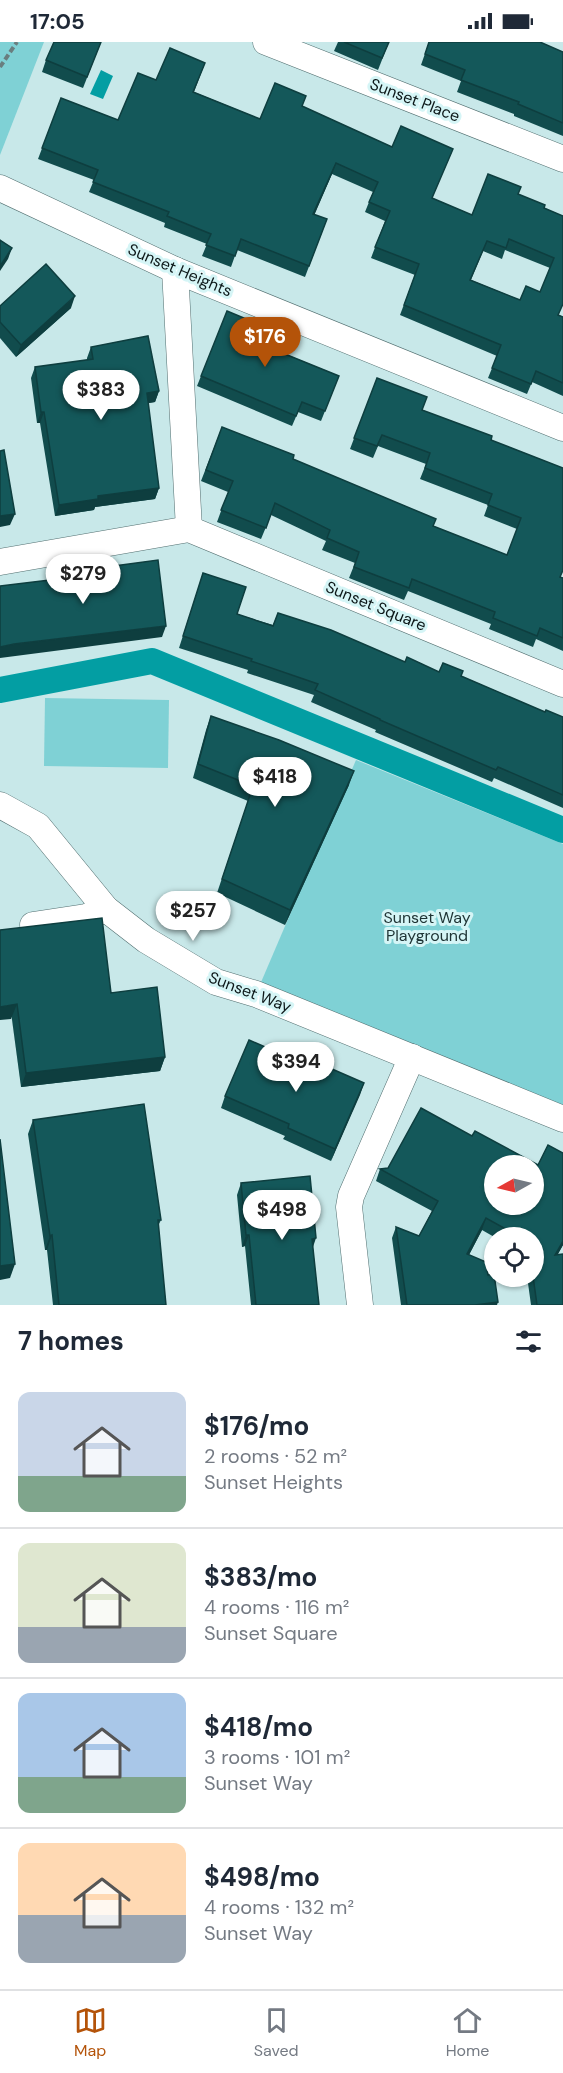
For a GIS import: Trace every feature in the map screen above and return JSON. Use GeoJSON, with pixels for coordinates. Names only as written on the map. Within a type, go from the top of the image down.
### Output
{"type":"FeatureCollection","features":[{"type":"Feature","properties":{"kind":"street","name":"Sunset Place"},"geometry":{"type":"LineString","coordinates":[[266,42],[563,159]]}},
{"type":"Feature","properties":{"kind":"street","name":"Sunset Heights"},"geometry":{"type":"LineString","coordinates":[[0,188],[175,270],[563,428]]}},
{"type":"Feature","properties":{"kind":"street"},"geometry":{"type":"LineString","coordinates":[[0,562],[189,529],[175,270]]}},
{"type":"Feature","properties":{"kind":"street","name":"Sunset Square"},"geometry":{"type":"LineString","coordinates":[[189,529],[563,684]]}},
{"type":"Feature","properties":{"kind":"street","name":"Sunset Way"},"geometry":{"type":"LineString","coordinates":[[0,805],[38,826],[106,909],[146,940],[216,982],[256,994],[563,1119]]}},
{"type":"Feature","properties":{"kind":"street"},"geometry":{"type":"LineString","coordinates":[[33,925],[86,917],[106,909]]}},
{"type":"Feature","properties":{"kind":"street"},"geometry":{"type":"LineString","coordinates":[[360,1305],[349,1207],[351,1197],[412,1057]]}},
{"type":"Feature","properties":{"kind":"path"},"geometry":{"type":"LineString","coordinates":[[0,67],[17,42]]}},
{"type":"Feature","properties":{"kind":"green space"},"geometry":{"type":"Polygon","coordinates":[[[0,42],[44,42],[0,155],[0,42]]]}},
{"type":"Feature","properties":{"kind":"green space"},"geometry":{"type":"Polygon","coordinates":[[[45,698],[169,700],[168,768],[44,766],[45,698]]]}},
{"type":"Feature","properties":{"kind":"green space","name":"Sunset Way Playground"},"geometry":{"type":"Polygon","coordinates":[[[356,760],[563,844],[563,1119],[256,994],[356,760]]]}},
{"type":"Feature","properties":{"kind":"shaded area"},"geometry":{"type":"Polygon","coordinates":[[[101,70],[113,76],[103,99],[90,94],[101,70]]]}},
{"type":"Feature","properties":{"kind":"building"},"geometry":{"type":"Polygon","coordinates":[[[54,42],[101,42],[87,77],[46,60],[54,42]]]}},
{"type":"Feature","properties":{"kind":"building"},"geometry":{"type":"Polygon","coordinates":[[[344,42],[389,42],[382,58],[344,42]]]}},
{"type":"Feature","properties":{"kind":"building"},"geometry":{"type":"Polygon","coordinates":[[[429,42],[540,42],[563,52],[563,123],[518,104],[519,102],[461,80],[465,70],[425,54],[429,42]]]}},
{"type":"Feature","properties":{"kind":"building"},"geometry":{"type":"Polygon","coordinates":[[[170,48],[205,63],[193,92],[260,119],[275,83],[306,96],[302,106],[392,147],[401,126],[453,149],[432,198],[472,215],[488,174],[521,187],[518,194],[545,205],[544,208],[563,216],[563,304],[558,315],[563,317],[563,383],[536,371],[531,384],[492,368],[501,345],[404,305],[419,264],[375,247],[390,211],[369,202],[378,182],[336,163],[313,214],[327,219],[309,266],[241,239],[235,256],[206,245],[211,234],[167,216],[169,212],[93,182],[98,170],[42,148],[61,98],[118,120],[138,73],[156,80],[170,48]],[[509,239],[506,248],[487,241],[470,280],[520,300],[526,286],[540,292],[554,258],[509,239]]]}},
{"type":"Feature","properties":{"kind":"building"},"geometry":{"type":"Polygon","coordinates":[[[0,240],[12,248],[0,266],[0,240]]]}},
{"type":"Feature","properties":{"kind":"building"},"geometry":{"type":"Polygon","coordinates":[[[46,264],[75,296],[21,345],[0,322],[0,306],[46,264]]]}},
{"type":"Feature","properties":{"kind":"building"},"geometry":{"type":"Polygon","coordinates":[[[227,311],[277,332],[270,348],[339,376],[325,411],[302,402],[296,416],[201,376],[227,311]]]}},
{"type":"Feature","properties":{"kind":"building"},"geometry":{"type":"Polygon","coordinates":[[[148,336],[159,391],[147,393],[159,488],[98,496],[98,499],[59,505],[35,367],[93,359],[91,347],[148,336]]]}},
{"type":"Feature","properties":{"kind":"building"},"geometry":{"type":"Polygon","coordinates":[[[377,378],[427,397],[422,410],[492,436],[491,440],[563,468],[563,570],[560,577],[563,578],[563,638],[540,628],[537,636],[493,618],[495,612],[412,579],[409,588],[354,567],[359,552],[327,538],[330,530],[275,503],[266,528],[221,510],[233,481],[206,470],[222,427],[294,455],[293,459],[436,519],[433,526],[507,555],[521,518],[488,505],[492,494],[425,468],[430,453],[382,435],[377,446],[354,438],[377,378]]]}},
{"type":"Feature","properties":{"kind":"building"},"geometry":{"type":"Polygon","coordinates":[[[4,450],[15,514],[0,516],[0,451],[4,450]]]}},
{"type":"Feature","properties":{"kind":"building"},"geometry":{"type":"Polygon","coordinates":[[[158,560],[166,626],[0,647],[0,586],[108,573],[107,567],[158,560]]]}},
{"type":"Feature","properties":{"kind":"building"},"geometry":{"type":"Polygon","coordinates":[[[203,573],[246,587],[237,614],[273,626],[278,613],[331,630],[405,662],[407,657],[439,672],[443,663],[463,671],[461,676],[545,712],[546,710],[563,717],[563,795],[498,767],[496,770],[380,720],[315,690],[318,684],[183,636],[203,573]]]}},
{"type":"Feature","properties":{"kind":"building"},"geometry":{"type":"Polygon","coordinates":[[[211,716],[279,740],[354,771],[290,910],[222,879],[253,786],[198,764],[211,716]]]}},
{"type":"Feature","properties":{"kind":"building"},"geometry":{"type":"Polygon","coordinates":[[[102,918],[111,993],[157,987],[165,1057],[26,1073],[17,1004],[0,1007],[0,930],[102,918]]]}},
{"type":"Feature","properties":{"kind":"building"},"geometry":{"type":"Polygon","coordinates":[[[249,1040],[313,1068],[316,1062],[364,1083],[335,1149],[288,1128],[289,1124],[225,1096],[249,1040]]]}},
{"type":"Feature","properties":{"kind":"building"},"geometry":{"type":"Polygon","coordinates":[[[144,1104],[161,1220],[158,1220],[166,1305],[59,1305],[52,1235],[50,1236],[33,1120],[144,1104]]]}},
{"type":"Feature","properties":{"kind":"building"},"geometry":{"type":"Polygon","coordinates":[[[421,1108],[472,1136],[475,1131],[519,1155],[484,1155],[484,1215],[544,1215],[543,1155],[548,1145],[563,1153],[563,1241],[555,1255],[563,1254],[563,1305],[537,1305],[535,1287],[544,1287],[544,1227],[502,1227],[486,1218],[467,1254],[484,1261],[484,1287],[496,1287],[498,1302],[475,1305],[407,1305],[396,1227],[419,1236],[438,1201],[380,1169],[388,1168],[421,1108]]]}},
{"type":"Feature","properties":{"kind":"building"},"geometry":{"type":"Polygon","coordinates":[[[0,1139],[15,1264],[0,1266],[0,1139]]]}},
{"type":"Feature","properties":{"kind":"building"},"geometry":{"type":"Polygon","coordinates":[[[310,1176],[316,1238],[312,1239],[319,1305],[256,1305],[241,1183],[310,1176]]]}},
{"type":"Feature","properties":{"kind":"waterway"},"geometry":{"type":"LineString","coordinates":[[0,690],[152,661],[563,830]]}}]}
